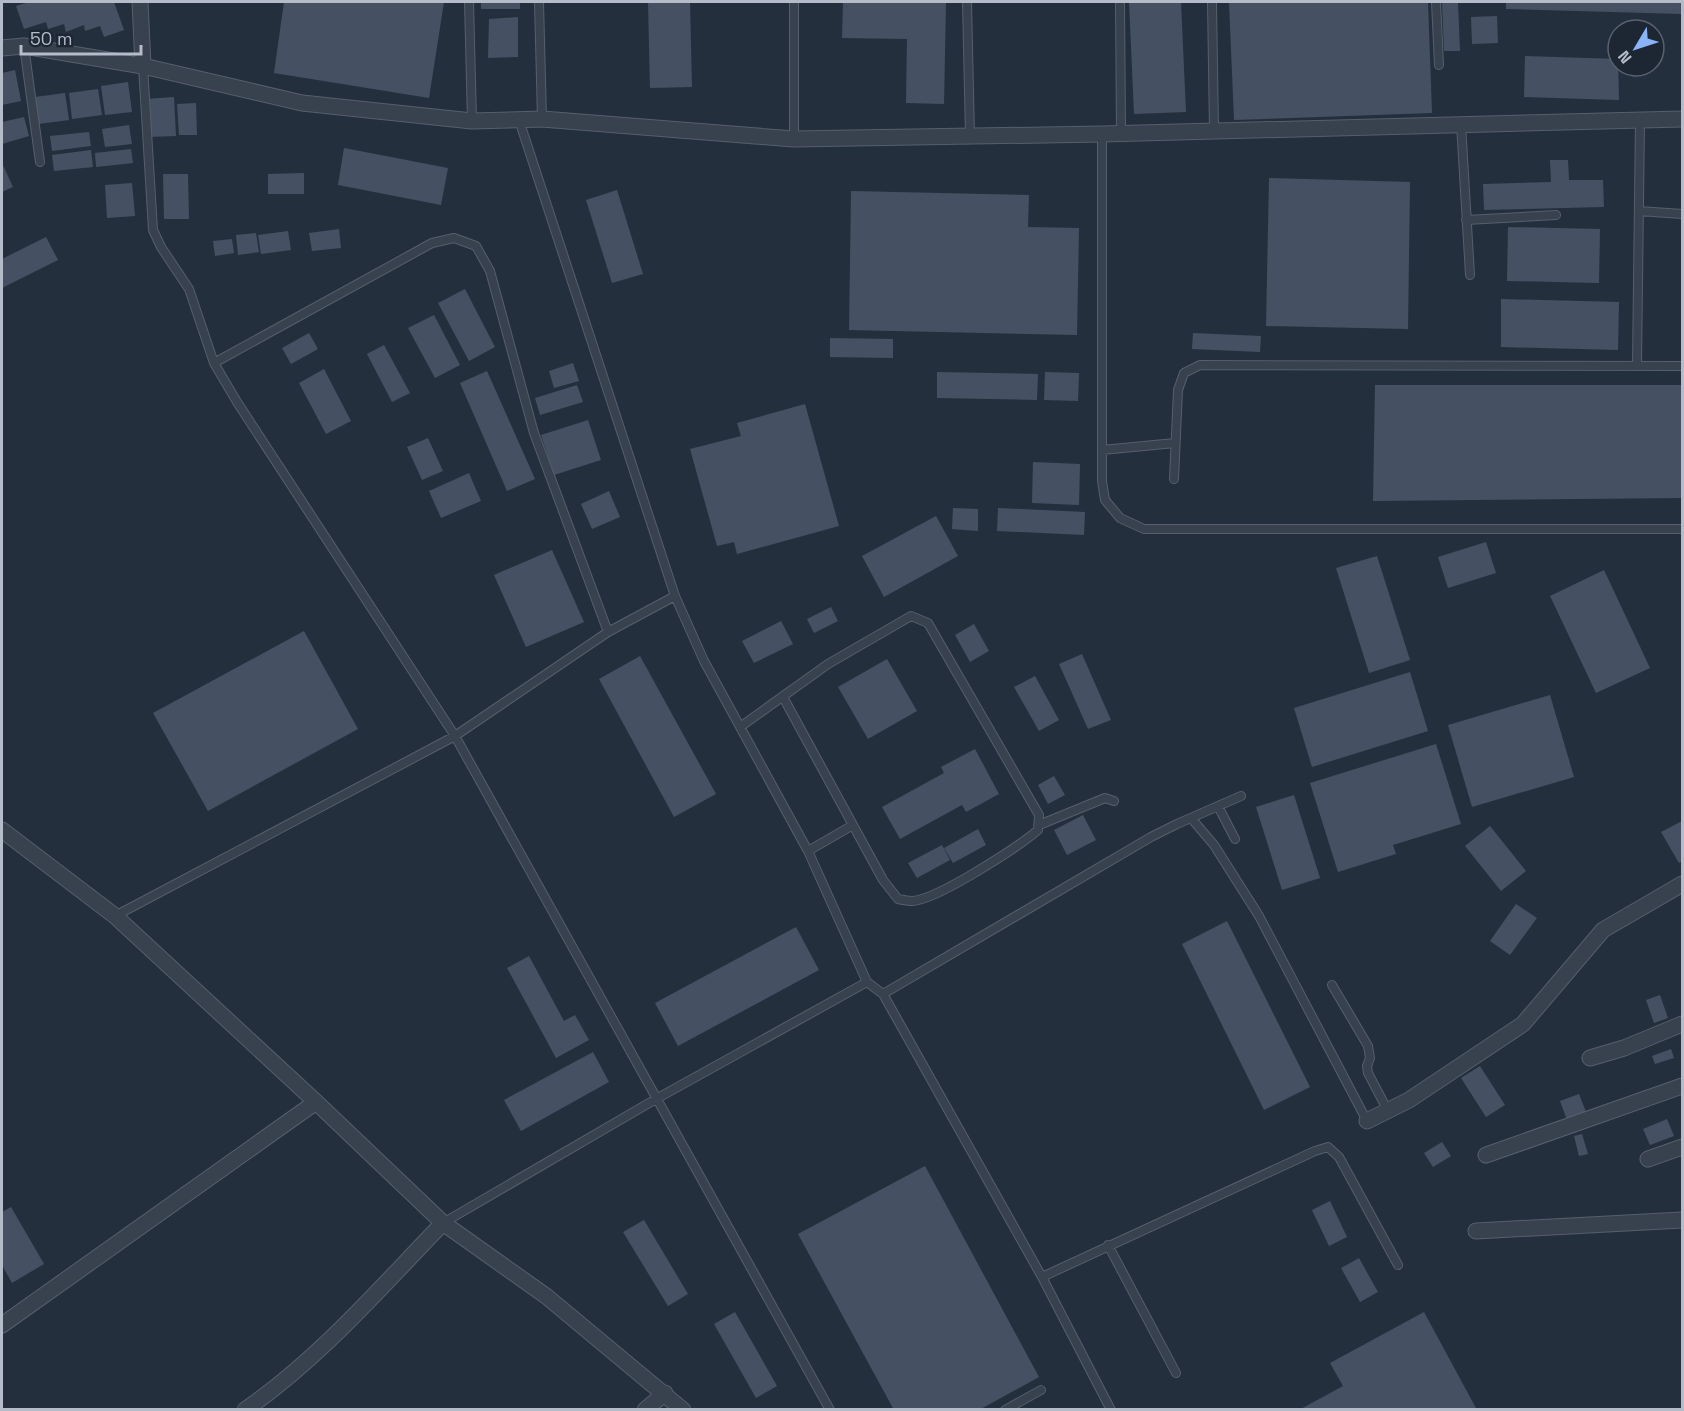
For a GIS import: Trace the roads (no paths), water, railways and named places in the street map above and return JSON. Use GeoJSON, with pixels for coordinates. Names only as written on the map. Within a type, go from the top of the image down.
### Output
{"type":"FeatureCollection","features":[{"type":"Feature","properties":{"kind":"street"},"geometry":{"type":"LineString","coordinates":[[140,2],[143,66]]}},
{"type":"Feature","properties":{"kind":"street"},"geometry":{"type":"LineString","coordinates":[[2,48],[24,46],[143,66],[302,103],[472,121],[543,120],[794,139],[1102,134],[1683,119]]}},
{"type":"Feature","properties":{"kind":"street"},"geometry":{"type":"LineString","coordinates":[[2,830],[115,916],[443,1223],[546,1296],[683,1410]]}},
{"type":"Feature","properties":{"kind":"street"},"geometry":{"type":"LineString","coordinates":[[1367,1121],[1409,1101],[1523,1024],[1604,930],[1683,885]]}},
{"type":"Feature","properties":{"kind":"street"},"geometry":{"type":"LineString","coordinates":[[1590,1058],[1624,1048],[1683,1024]]}},
{"type":"Feature","properties":{"kind":"street"},"geometry":{"type":"LineString","coordinates":[[1486,1155],[1683,1086]]}},
{"type":"Feature","properties":{"kind":"street"},"geometry":{"type":"LineString","coordinates":[[2,1325],[316,1102]]}},
{"type":"Feature","properties":{"kind":"street"},"geometry":{"type":"LineString","coordinates":[[1648,1159],[1683,1147]]}},
{"type":"Feature","properties":{"kind":"street"},"geometry":{"type":"LineString","coordinates":[[1476,1231],[1683,1220]]}},
{"type":"Feature","properties":{"kind":"street"},"geometry":{"type":"LineString","coordinates":[[245,1410],[273,1390],[335,1335],[443,1223]]}},
{"type":"Feature","properties":{"kind":"street"},"geometry":{"type":"LineString","coordinates":[[645,1410],[665,1393]]}},
{"type":"Feature","properties":{"kind":"lane"},"geometry":{"type":"LineString","coordinates":[[469,2],[472,121]]}},
{"type":"Feature","properties":{"kind":"lane"},"geometry":{"type":"LineString","coordinates":[[539,2],[543,120]]}},
{"type":"Feature","properties":{"kind":"lane"},"geometry":{"type":"LineString","coordinates":[[794,2],[794,139]]}},
{"type":"Feature","properties":{"kind":"lane"},"geometry":{"type":"LineString","coordinates":[[967,2],[970,136]]}},
{"type":"Feature","properties":{"kind":"lane"},"geometry":{"type":"LineString","coordinates":[[1120,2],[1121,133]]}},
{"type":"Feature","properties":{"kind":"lane"},"geometry":{"type":"LineString","coordinates":[[1212,2],[1214,131]]}},
{"type":"Feature","properties":{"kind":"lane"},"geometry":{"type":"LineString","coordinates":[[1436,2],[1439,65]]}},
{"type":"Feature","properties":{"kind":"lane"},"geometry":{"type":"LineString","coordinates":[[24,46],[40,162]]}},
{"type":"Feature","properties":{"kind":"lane"},"geometry":{"type":"LineString","coordinates":[[143,66],[153,230],[161,247],[189,289],[214,363],[237,402],[455,736],[830,1410]]}},
{"type":"Feature","properties":{"kind":"lane"},"geometry":{"type":"LineString","coordinates":[[519,120],[675,596],[704,661],[808,851],[867,982],[883,994],[1042,1277],[1111,1410]]}},
{"type":"Feature","properties":{"kind":"lane"},"geometry":{"type":"LineString","coordinates":[[1637,366],[1640,120]]}},
{"type":"Feature","properties":{"kind":"lane"},"geometry":{"type":"LineString","coordinates":[[1461,124],[1470,275]]}},
{"type":"Feature","properties":{"kind":"lane"},"geometry":{"type":"LineString","coordinates":[[1102,134],[1102,481],[1105,500],[1120,519],[1144,529],[1683,529]]}},
{"type":"Feature","properties":{"kind":"lane"},"geometry":{"type":"LineString","coordinates":[[1639,211],[1683,214]]}},
{"type":"Feature","properties":{"kind":"lane"},"geometry":{"type":"LineString","coordinates":[[1466,220],[1556,215]]}},
{"type":"Feature","properties":{"kind":"lane"},"geometry":{"type":"LineString","coordinates":[[214,363],[432,243],[454,238],[476,246],[490,271],[534,434],[608,632]]}},
{"type":"Feature","properties":{"kind":"lane"},"geometry":{"type":"LineString","coordinates":[[1174,479],[1178,390],[1184,373],[1200,365],[1683,366]]}},
{"type":"Feature","properties":{"kind":"lane"},"geometry":{"type":"LineString","coordinates":[[1102,450],[1175,443]]}},
{"type":"Feature","properties":{"kind":"lane"},"geometry":{"type":"LineString","coordinates":[[115,916],[455,736],[608,632],[675,596]]}},
{"type":"Feature","properties":{"kind":"lane"},"geometry":{"type":"LineString","coordinates":[[740,727],[828,664],[910,615],[919,618],[928,623],[1039,816],[1038,830],[1025,841],[940,893],[913,901],[898,899],[883,880],[783,697]]}},
{"type":"Feature","properties":{"kind":"lane"},"geometry":{"type":"LineString","coordinates":[[883,994],[1151,837],[1241,796]]}},
{"type":"Feature","properties":{"kind":"lane"},"geometry":{"type":"LineString","coordinates":[[1040,825],[1105,798],[1114,801]]}},
{"type":"Feature","properties":{"kind":"lane"},"geometry":{"type":"LineString","coordinates":[[1218,806],[1235,839]]}},
{"type":"Feature","properties":{"kind":"lane"},"geometry":{"type":"LineString","coordinates":[[1191,818],[1214,844],[1259,916],[1367,1121]]}},
{"type":"Feature","properties":{"kind":"lane"},"geometry":{"type":"LineString","coordinates":[[808,851],[853,825]]}},
{"type":"Feature","properties":{"kind":"lane"},"geometry":{"type":"LineString","coordinates":[[443,1223],[656,1099],[867,982]]}},
{"type":"Feature","properties":{"kind":"lane"},"geometry":{"type":"LineString","coordinates":[[1332,985],[1368,1046],[1370,1058],[1367,1066],[1368,1073],[1389,1110]]}},
{"type":"Feature","properties":{"kind":"lane"},"geometry":{"type":"LineString","coordinates":[[1042,1277],[1314,1150],[1328,1147],[1339,1157],[1398,1265]]}},
{"type":"Feature","properties":{"kind":"lane"},"geometry":{"type":"LineString","coordinates":[[1108,1245],[1176,1373]]}},
{"type":"Feature","properties":{"kind":"lane"},"geometry":{"type":"LineString","coordinates":[[1005,1410],[1041,1390]]}}]}
